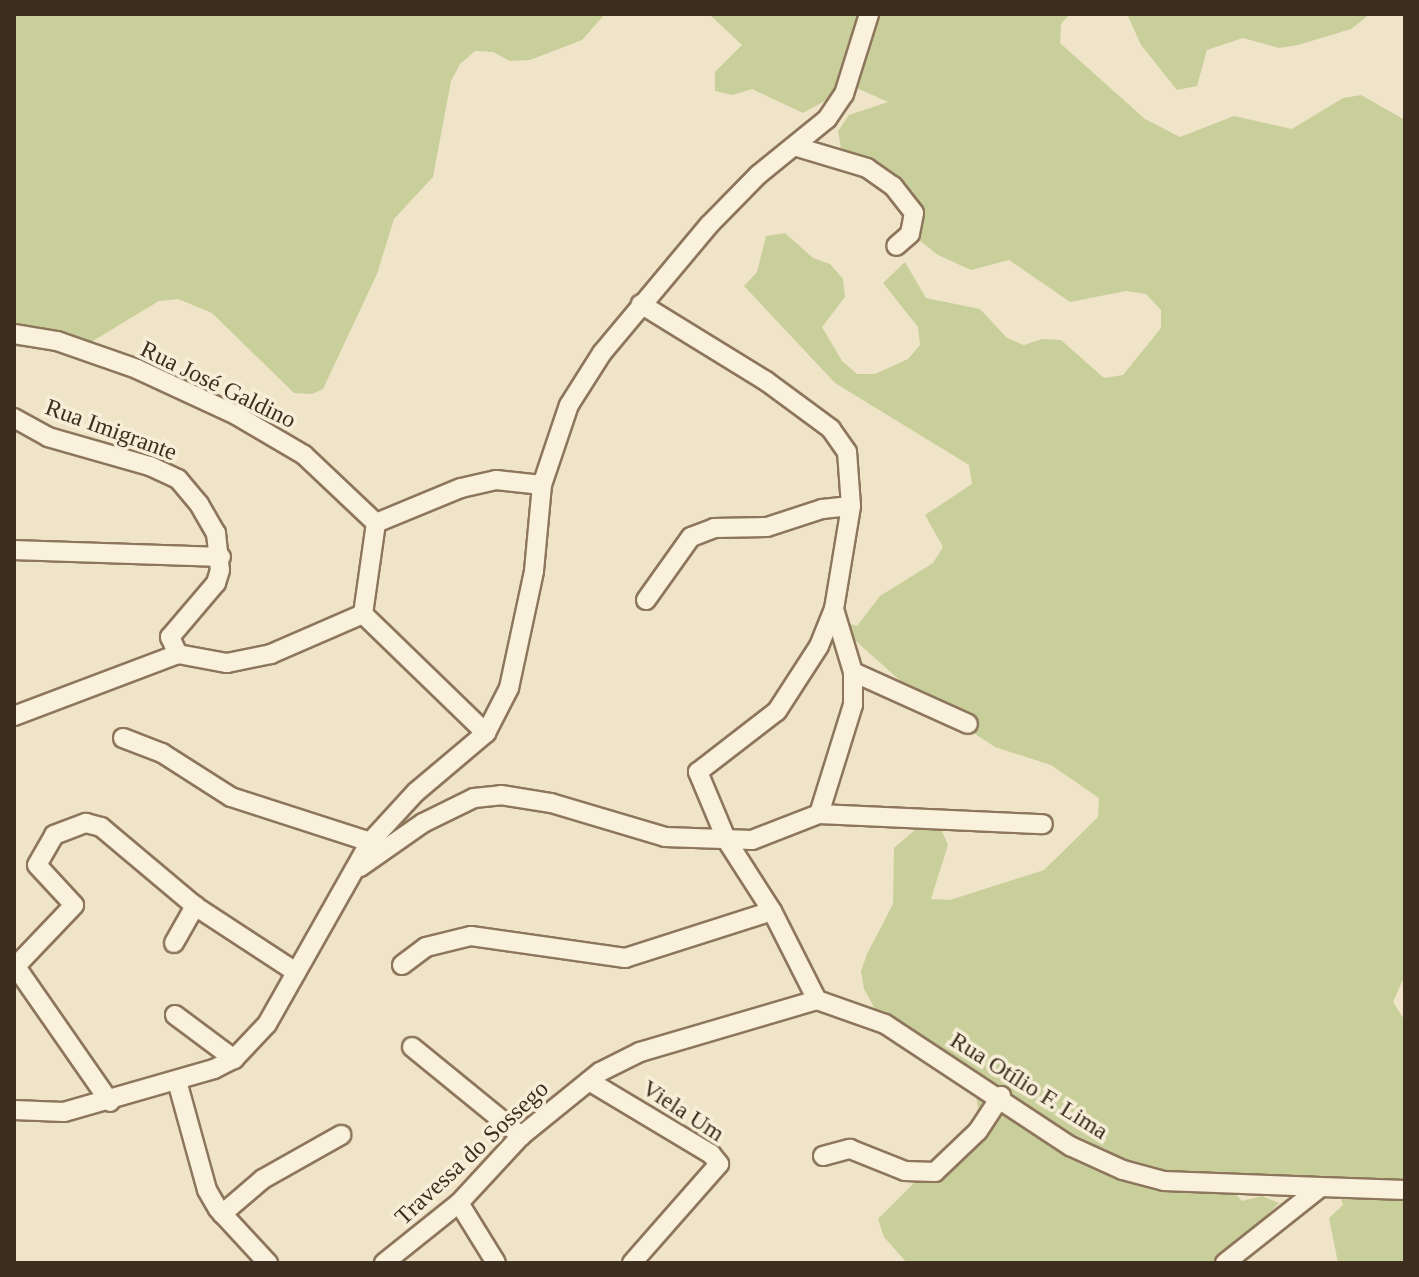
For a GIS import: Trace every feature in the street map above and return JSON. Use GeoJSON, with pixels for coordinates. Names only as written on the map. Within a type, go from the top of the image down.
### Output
{"type":"FeatureCollection","features":[{"type":"Feature","properties":{"kind":"street"},"geometry":{"type":"LineString","coordinates":[[14,1110],[64,1112],[110,1102],[177,1081],[234,1059],[267,1024],[358,869],[370,842],[416,792],[486,733],[522,647],[542,485],[569,405],[641,304],[748,185],[797,147],[844,94],[869,14]]}},
{"type":"Feature","properties":{"kind":"street"},"geometry":{"type":"LineString","coordinates":[[797,147],[867,168],[893,186],[914,213],[910,234],[896,246]]}},
{"type":"Feature","properties":{"kind":"street"},"geometry":{"type":"LineString","coordinates":[[641,304],[766,381],[831,429],[847,452],[851,506],[834,609],[819,646],[777,711],[727,752],[700,767],[701,787],[727,841],[772,911],[817,1000]]}},
{"type":"Feature","properties":{"kind":"street","name":"Rua José Galdino"},"geometry":{"type":"LineString","coordinates":[[14,334],[57,341],[137,369],[236,415],[304,455],[376,523]]}},
{"type":"Feature","properties":{"kind":"street","name":"Rua Imigrante"},"geometry":{"type":"LineString","coordinates":[[14,418],[48,437],[150,466],[178,479],[216,533],[221,557]]}},
{"type":"Feature","properties":{"kind":"street"},"geometry":{"type":"LineString","coordinates":[[363,614],[376,523],[461,488],[496,480],[542,485]]}},
{"type":"Feature","properties":{"kind":"street"},"geometry":{"type":"LineString","coordinates":[[646,600],[691,537],[714,528],[767,527],[822,509],[851,506]]}},
{"type":"Feature","properties":{"kind":"street"},"geometry":{"type":"LineString","coordinates":[[14,550],[221,557],[216,583],[170,637],[178,654]]}},
{"type":"Feature","properties":{"kind":"street"},"geometry":{"type":"LineString","coordinates":[[819,814],[847,732],[853,672],[834,609]]}},
{"type":"Feature","properties":{"kind":"street"},"geometry":{"type":"LineString","coordinates":[[363,614],[486,733]]}},
{"type":"Feature","properties":{"kind":"street"},"geometry":{"type":"LineString","coordinates":[[14,716],[178,654],[227,663],[271,654],[363,614]]}},
{"type":"Feature","properties":{"kind":"street"},"geometry":{"type":"LineString","coordinates":[[853,672],[968,724]]}},
{"type":"Feature","properties":{"kind":"street"},"geometry":{"type":"LineString","coordinates":[[123,738],[162,753],[231,797],[370,842]]}},
{"type":"Feature","properties":{"kind":"street"},"geometry":{"type":"LineString","coordinates":[[358,869],[423,823],[474,798],[501,795],[551,803],[665,837],[727,841],[752,840],[819,814],[1043,824]]}},
{"type":"Feature","properties":{"kind":"street"},"geometry":{"type":"LineString","coordinates":[[110,1102],[15,965],[74,905],[37,865],[54,835],[72,825],[101,827],[195,906],[296,972]]}},
{"type":"Feature","properties":{"kind":"street"},"geometry":{"type":"LineString","coordinates":[[174,943],[195,906]]}},
{"type":"Feature","properties":{"kind":"street"},"geometry":{"type":"LineString","coordinates":[[402,965],[435,943],[471,936],[625,958],[772,911]]}},
{"type":"Feature","properties":{"kind":"street","name":"Travessa do Sossego"},"geometry":{"type":"LineString","coordinates":[[384,1263],[459,1203],[521,1136],[589,1081],[640,1052],[817,1000]]}},
{"type":"Feature","properties":{"kind":"street","name":"Rua Otílio F. Lima"},"geometry":{"type":"LineString","coordinates":[[817,1000],[885,1024],[1001,1096],[1070,1146],[1123,1170],[1164,1181],[1405,1190]]}},
{"type":"Feature","properties":{"kind":"street"},"geometry":{"type":"LineString","coordinates":[[175,1015],[234,1059]]}},
{"type":"Feature","properties":{"kind":"street"},"geometry":{"type":"LineString","coordinates":[[412,1047],[521,1136]]}},
{"type":"Feature","properties":{"kind":"street"},"geometry":{"type":"LineString","coordinates":[[177,1081],[207,1190],[222,1214],[268,1263]]}},
{"type":"Feature","properties":{"kind":"street","name":"Viela Um"},"geometry":{"type":"LineString","coordinates":[[589,1081],[711,1154],[719,1164],[632,1263]]}},
{"type":"Feature","properties":{"kind":"street"},"geometry":{"type":"LineString","coordinates":[[823,1156],[850,1149],[905,1171],[935,1172],[978,1131],[1001,1096]]}},
{"type":"Feature","properties":{"kind":"street"},"geometry":{"type":"LineString","coordinates":[[222,1214],[263,1179],[341,1135]]}},
{"type":"Feature","properties":{"kind":"street"},"geometry":{"type":"LineString","coordinates":[[1225,1263],[1321,1187]]}},
{"type":"Feature","properties":{"kind":"street"},"geometry":{"type":"LineString","coordinates":[[459,1203],[496,1263]]}},
{"type":"Feature","properties":{"kind":"green space"},"geometry":{"type":"Polygon","coordinates":[[[14,14],[605,14],[582,40],[530,60],[510,61],[493,52],[475,51],[460,64],[451,81],[433,177],[394,219],[377,274],[323,389],[312,394],[294,393],[212,313],[178,299],[159,301],[91,342],[14,347],[14,14]]]}},
{"type":"Feature","properties":{"kind":"green space"},"geometry":{"type":"Polygon","coordinates":[[[709,14],[1070,14],[1061,24],[1060,43],[1145,119],[1180,137],[1234,116],[1292,129],[1343,98],[1361,95],[1405,120],[1405,975],[1393,1002],[1405,1021],[1405,1263],[1338,1263],[1329,1218],[1343,1205],[1337,1187],[1263,1175],[1245,1176],[1230,1188],[1242,1201],[1262,1196],[1279,1203],[1219,1263],[907,1263],[884,1237],[878,1219],[972,1125],[978,1108],[975,1089],[882,1022],[864,989],[861,971],[893,904],[894,848],[923,823],[941,829],[948,845],[931,899],[950,900],[1044,870],[1098,817],[1099,798],[1051,765],[995,747],[916,695],[847,633],[848,623],[857,626],[880,596],[933,563],[943,547],[925,515],[972,484],[969,465],[835,383],[744,286],[757,272],[766,236],[785,233],[813,258],[830,264],[843,279],[845,297],[822,327],[842,361],[857,374],[875,374],[908,359],[920,345],[918,327],[883,283],[905,262],[926,298],[980,309],[1007,338],[1024,345],[1042,339],[1061,340],[1104,378],[1123,375],[1161,328],[1161,310],[1146,294],[1126,291],[1070,302],[1009,260],[971,270],[938,255],[908,231],[904,193],[869,175],[841,149],[838,131],[849,115],[888,102],[852,86],[803,113],[752,89],[733,95],[715,91],[715,72],[742,45],[709,14]]]}},
{"type":"Feature","properties":{"kind":"green space"},"geometry":{"type":"Polygon","coordinates":[[[1127,14],[1370,14],[1351,29],[1298,45],[1279,48],[1243,38],[1207,50],[1197,86],[1177,90],[1141,45],[1127,14]]]}}]}
